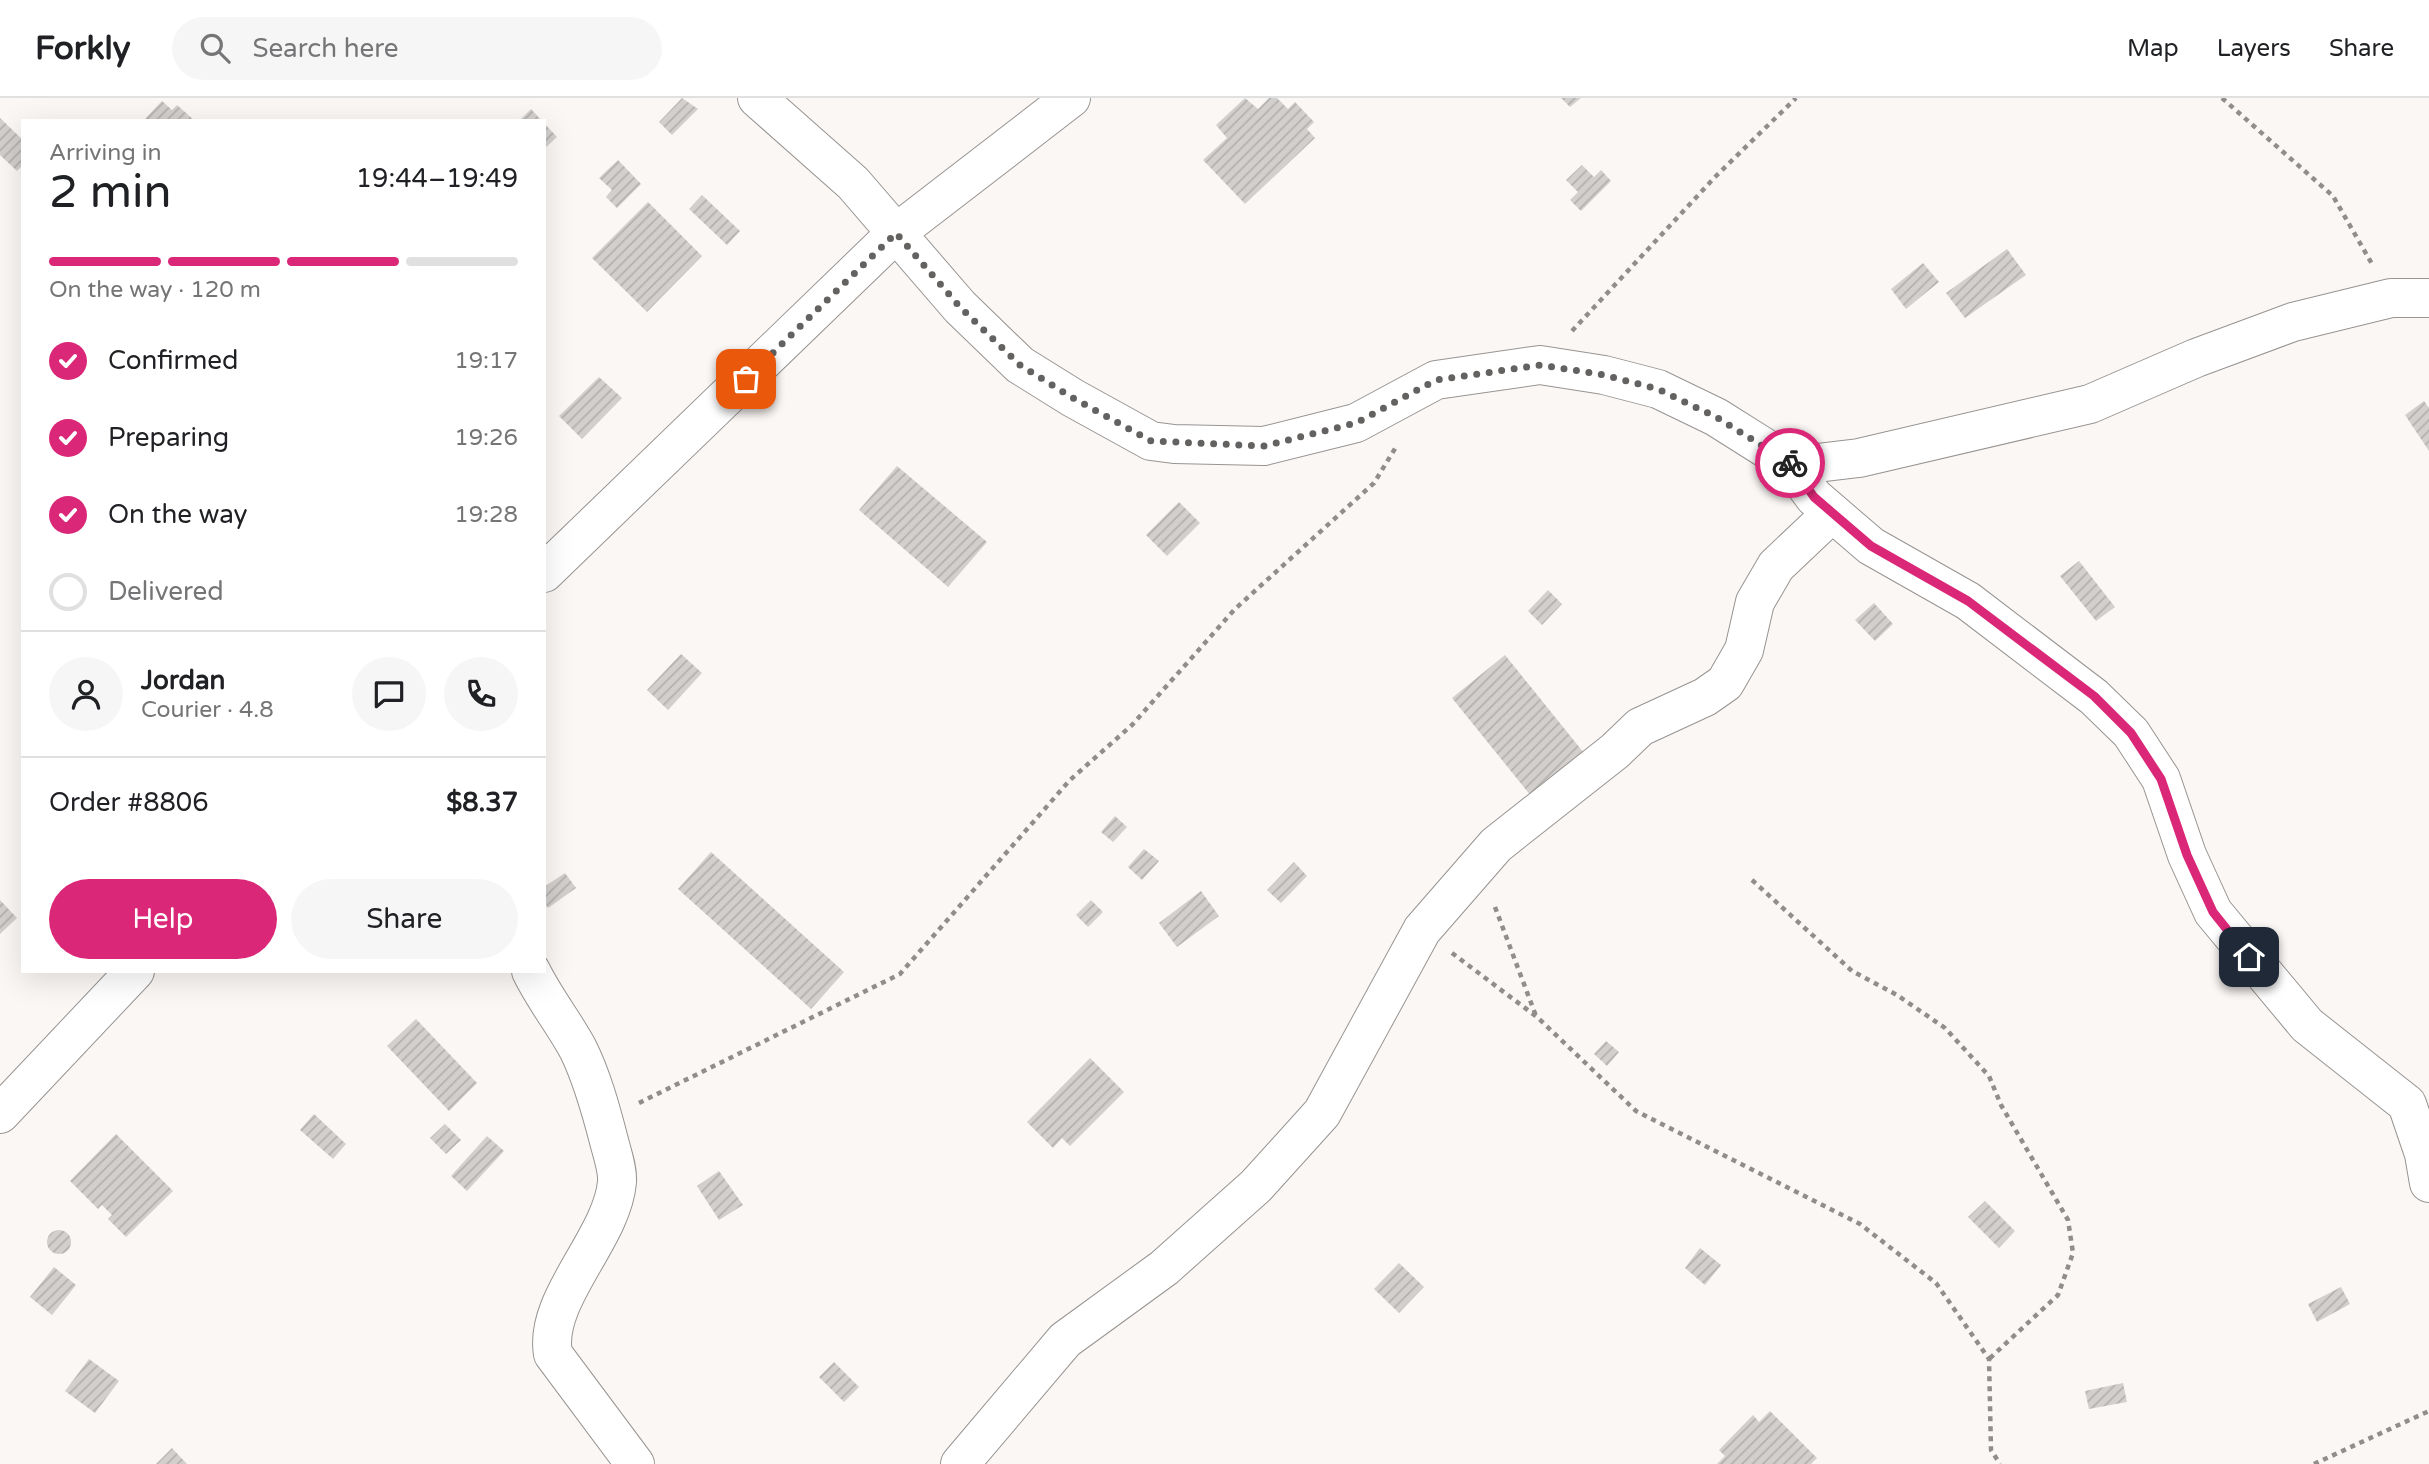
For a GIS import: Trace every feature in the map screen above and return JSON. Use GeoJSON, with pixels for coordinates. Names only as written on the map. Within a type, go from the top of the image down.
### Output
{"type":"FeatureCollection","features":[{"type":"Feature","properties":{"kind":"street"},"geometry":{"type":"LineString","coordinates":[[757,98],[853,183],[960,307],[1020,365],[1151,441],[1264,446],[1356,423],[1436,380],[1541,365],[1604,375],[1658,389],[1716,417],[1789,463],[1814,497],[1871,546],[1968,601],[2094,696],[2131,733],[2161,779],[2187,855],[2213,912],[2307,1026],[2407,1104],[2424,1154],[2429,1183]]}},
{"type":"Feature","properties":{"kind":"street"},"geometry":{"type":"LineString","coordinates":[[546,571],[896,233],[1071,98]]}},
{"type":"Feature","properties":{"kind":"street"},"geometry":{"type":"LineString","coordinates":[[1789,463],[1859,458],[2090,404],[2196,358],[2293,322],[2390,298],[2429,298]]}},
{"type":"Feature","properties":{"kind":"street"},"geometry":{"type":"LineString","coordinates":[[960,1464],[1065,1340],[1164,1268],[1256,1186],[1322,1113],[1422,930],[1496,845],[1615,751],[1640,727],[1705,697],[1725,683],[1744,650],[1755,602],[1776,566],[1831,514]]}},
{"type":"Feature","properties":{"kind":"street"},"geometry":{"type":"LineString","coordinates":[[0,1114],[133,973]]}},
{"type":"Feature","properties":{"kind":"street"},"geometry":{"type":"LineString","coordinates":[[532,973],[579,1053],[604,1120],[618,1179],[615,1195],[578,1277],[556,1315],[550,1337],[553,1354],[635,1464]]}},
{"type":"Feature","properties":{"kind":"path"},"geometry":{"type":"LineString","coordinates":[[1541,365],[1716,176],[1796,98]]}},
{"type":"Feature","properties":{"kind":"path"},"geometry":{"type":"LineString","coordinates":[[2222,98],[2333,196],[2390,298]]}},
{"type":"Feature","properties":{"kind":"path"},"geometry":{"type":"LineString","coordinates":[[604,1120],[900,974],[971,897],[1070,780],[1132,725],[1236,609],[1374,483],[1401,437]]}},
{"type":"Feature","properties":{"kind":"path"},"geometry":{"type":"LineString","coordinates":[[1496,845],[1494,911],[1537,1017]]}},
{"type":"Feature","properties":{"kind":"path"},"geometry":{"type":"LineString","coordinates":[[1752,880],[1852,971],[1897,995],[1945,1028],[1989,1076],[2001,1105],[2068,1220],[2073,1253],[2058,1295],[1989,1359]]}},
{"type":"Feature","properties":{"kind":"path"},"geometry":{"type":"LineString","coordinates":[[1422,930],[1537,1017],[1636,1111],[1860,1224],[1936,1283],[1989,1359],[1991,1450],[2000,1464]]}},
{"type":"Feature","properties":{"kind":"path"},"geometry":{"type":"LineString","coordinates":[[2314,1464],[2429,1411]]}},
{"type":"Feature","properties":{"kind":"building"},"geometry":{"type":"Polygon","coordinates":[[[682,98],[698,109],[672,135],[659,122],[682,98]]]}},
{"type":"Feature","properties":{"kind":"building"},"geometry":{"type":"Polygon","coordinates":[[[1245,98],[1258,109],[1269,98],[1277,98],[1288,109],[1295,102],[1314,122],[1307,129],[1315,138],[1245,204],[1203,160],[1227,138],[1216,125],[1245,98]]]}},
{"type":"Feature","properties":{"kind":"building"},"geometry":{"type":"Polygon","coordinates":[[[1561,98],[1581,98],[1570,107],[1561,98]]]}},
{"type":"Feature","properties":{"kind":"building"},"geometry":{"type":"Polygon","coordinates":[[[162,101],[172,110],[177,105],[193,119],[145,119],[162,101]]]}},
{"type":"Feature","properties":{"kind":"building"},"geometry":{"type":"Polygon","coordinates":[[[531,109],[540,119],[521,119],[531,109]]]}},
{"type":"Feature","properties":{"kind":"building"},"geometry":{"type":"Polygon","coordinates":[[[0,118],[21,138],[21,167],[17,171],[0,155],[0,118]]]}},
{"type":"Feature","properties":{"kind":"building"},"geometry":{"type":"Polygon","coordinates":[[[546,125],[557,137],[546,147],[546,125]]]}},
{"type":"Feature","properties":{"kind":"building"},"geometry":{"type":"Polygon","coordinates":[[[618,160],[641,184],[617,208],[606,197],[612,190],[599,178],[618,160]]]}},
{"type":"Feature","properties":{"kind":"building"},"geometry":{"type":"Polygon","coordinates":[[[1582,165],[1594,177],[1601,170],[1611,181],[1581,211],[1570,200],[1578,192],[1566,180],[1582,165]]]}},
{"type":"Feature","properties":{"kind":"building"},"geometry":{"type":"Polygon","coordinates":[[[702,195],[740,231],[727,245],[689,209],[702,195]]]}},
{"type":"Feature","properties":{"kind":"building"},"geometry":{"type":"Polygon","coordinates":[[[648,202],[702,256],[647,312],[592,258],[648,202]]]}},
{"type":"Feature","properties":{"kind":"building"},"geometry":{"type":"Polygon","coordinates":[[[2007,249],[2026,275],[1965,318],[1946,293],[2007,249]]]}},
{"type":"Feature","properties":{"kind":"building"},"geometry":{"type":"Polygon","coordinates":[[[1923,263],[1939,282],[1906,309],[1891,289],[1923,263]]]}},
{"type":"Feature","properties":{"kind":"building"},"geometry":{"type":"Polygon","coordinates":[[[599,377],[622,398],[582,439],[559,416],[599,377]]]}},
{"type":"Feature","properties":{"kind":"building"},"geometry":{"type":"Polygon","coordinates":[[[2424,401],[2429,408],[2429,451],[2405,415],[2424,401]]]}},
{"type":"Feature","properties":{"kind":"building"},"geometry":{"type":"Polygon","coordinates":[[[897,466],[987,542],[948,587],[859,510],[897,466]]]}},
{"type":"Feature","properties":{"kind":"building"},"geometry":{"type":"Polygon","coordinates":[[[1179,502],[1200,523],[1167,556],[1146,535],[1179,502]]]}},
{"type":"Feature","properties":{"kind":"building"},"geometry":{"type":"Polygon","coordinates":[[[2079,561],[2115,607],[2096,621],[2060,576],[2079,561]]]}},
{"type":"Feature","properties":{"kind":"building"},"geometry":{"type":"Polygon","coordinates":[[[1548,590],[1562,604],[1542,625],[1528,611],[1548,590]]]}},
{"type":"Feature","properties":{"kind":"building"},"geometry":{"type":"Polygon","coordinates":[[[1874,603],[1893,624],[1875,641],[1855,620],[1874,603]]]}},
{"type":"Feature","properties":{"kind":"building"},"geometry":{"type":"Polygon","coordinates":[[[681,654],[702,673],[668,710],[647,690],[681,654]]]}},
{"type":"Feature","properties":{"kind":"building"},"geometry":{"type":"Polygon","coordinates":[[[1505,655],[1584,753],[1531,796],[1452,698],[1505,655]]]}},
{"type":"Feature","properties":{"kind":"building"},"geometry":{"type":"Polygon","coordinates":[[[1115,816],[1127,827],[1113,842],[1101,832],[1115,816]]]}},
{"type":"Feature","properties":{"kind":"building"},"geometry":{"type":"Polygon","coordinates":[[[1144,849],[1159,861],[1142,880],[1128,867],[1144,849]]]}},
{"type":"Feature","properties":{"kind":"building"},"geometry":{"type":"Polygon","coordinates":[[[711,852],[844,972],[811,1009],[678,889],[711,852]]]}},
{"type":"Feature","properties":{"kind":"building"},"geometry":{"type":"Polygon","coordinates":[[[1294,862],[1307,876],[1281,903],[1267,890],[1294,862]]]}},
{"type":"Feature","properties":{"kind":"building"},"geometry":{"type":"Polygon","coordinates":[[[565,873],[576,888],[548,908],[546,886],[565,873]]]}},
{"type":"Feature","properties":{"kind":"building"},"geometry":{"type":"Polygon","coordinates":[[[1201,891],[1219,916],[1177,947],[1159,923],[1201,891]]]}},
{"type":"Feature","properties":{"kind":"building"},"geometry":{"type":"Polygon","coordinates":[[[0,900],[17,918],[0,934],[0,900]]]}},
{"type":"Feature","properties":{"kind":"building"},"geometry":{"type":"Polygon","coordinates":[[[1091,900],[1103,912],[1088,927],[1076,915],[1091,900]]]}},
{"type":"Feature","properties":{"kind":"building"},"geometry":{"type":"Polygon","coordinates":[[[416,1019],[477,1083],[449,1111],[387,1046],[416,1019]]]}},
{"type":"Feature","properties":{"kind":"building"},"geometry":{"type":"Polygon","coordinates":[[[1606,1041],[1619,1052],[1607,1066],[1594,1054],[1606,1041]]]}},
{"type":"Feature","properties":{"kind":"building"},"geometry":{"type":"Polygon","coordinates":[[[1090,1058],[1124,1092],[1070,1146],[1062,1138],[1053,1148],[1027,1122],[1090,1058]]]}},
{"type":"Feature","properties":{"kind":"building"},"geometry":{"type":"Polygon","coordinates":[[[314,1114],[346,1144],[333,1159],[300,1130],[314,1114]]]}},
{"type":"Feature","properties":{"kind":"building"},"geometry":{"type":"Polygon","coordinates":[[[445,1124],[461,1140],[446,1154],[430,1138],[445,1124]]]}},
{"type":"Feature","properties":{"kind":"building"},"geometry":{"type":"Polygon","coordinates":[[[116,1134],[173,1191],[126,1237],[108,1219],[112,1215],[102,1205],[98,1209],[70,1181],[116,1134]]]}},
{"type":"Feature","properties":{"kind":"building"},"geometry":{"type":"Polygon","coordinates":[[[487,1136],[504,1151],[467,1191],[451,1176],[487,1136]]]}},
{"type":"Feature","properties":{"kind":"building"},"geometry":{"type":"Polygon","coordinates":[[[719,1171],[743,1205],[719,1220],[697,1186],[719,1171]]]}},
{"type":"Feature","properties":{"kind":"building"},"geometry":{"type":"Polygon","coordinates":[[[1985,1201],[2015,1231],[1999,1248],[1968,1217],[1985,1201]]]}},
{"type":"Feature","properties":{"kind":"building"},"geometry":{"type":"Polygon","coordinates":[[[59,1230],[68,1233],[71,1242],[68,1251],[59,1254],[50,1251],[47,1242],[50,1233],[59,1230]]]}},
{"type":"Feature","properties":{"kind":"building"},"geometry":{"type":"Polygon","coordinates":[[[1700,1248],[1721,1265],[1705,1285],[1685,1268],[1700,1248]]]}},
{"type":"Feature","properties":{"kind":"building"},"geometry":{"type":"Polygon","coordinates":[[[1399,1263],[1424,1287],[1399,1313],[1374,1289],[1399,1263]]]}},
{"type":"Feature","properties":{"kind":"building"},"geometry":{"type":"Polygon","coordinates":[[[54,1267],[76,1285],[52,1315],[30,1297],[54,1267]]]}},
{"type":"Feature","properties":{"kind":"building"},"geometry":{"type":"Polygon","coordinates":[[[2341,1287],[2350,1304],[2317,1322],[2308,1304],[2341,1287]]]}},
{"type":"Feature","properties":{"kind":"building"},"geometry":{"type":"Polygon","coordinates":[[[89,1359],[119,1381],[95,1413],[65,1391],[89,1359]]]}},
{"type":"Feature","properties":{"kind":"building"},"geometry":{"type":"Polygon","coordinates":[[[834,1362],[859,1387],[844,1402],[819,1377],[834,1362]]]}},
{"type":"Feature","properties":{"kind":"building"},"geometry":{"type":"Polygon","coordinates":[[[2123,1383],[2127,1402],[2089,1409],[2085,1391],[2123,1383]]]}},
{"type":"Feature","properties":{"kind":"building"},"geometry":{"type":"Polygon","coordinates":[[[1770,1411],[1817,1458],[1811,1464],[1717,1464],[1725,1456],[1719,1450],[1753,1415],[1759,1422],[1770,1411]]]}},
{"type":"Feature","properties":{"kind":"building"},"geometry":{"type":"Polygon","coordinates":[[[172,1448],[187,1464],[156,1464],[172,1448]]]}},
{"type":"Feature","properties":{"kind":"way so far"},"geometry":{"type":"LineString","coordinates":[[746,379],[896,233],[960,307],[1020,365],[1151,441],[1264,446],[1356,423],[1436,380],[1541,365],[1604,375],[1658,389],[1716,417],[1790,463]]}},
{"type":"Feature","properties":{"kind":"route"},"geometry":{"type":"LineString","coordinates":[[1790,463],[1814,497],[1871,546],[1968,601],[1998,627],[2094,696],[2131,733],[2161,779],[2187,855],[2213,912],[2249,957]]}}]}
